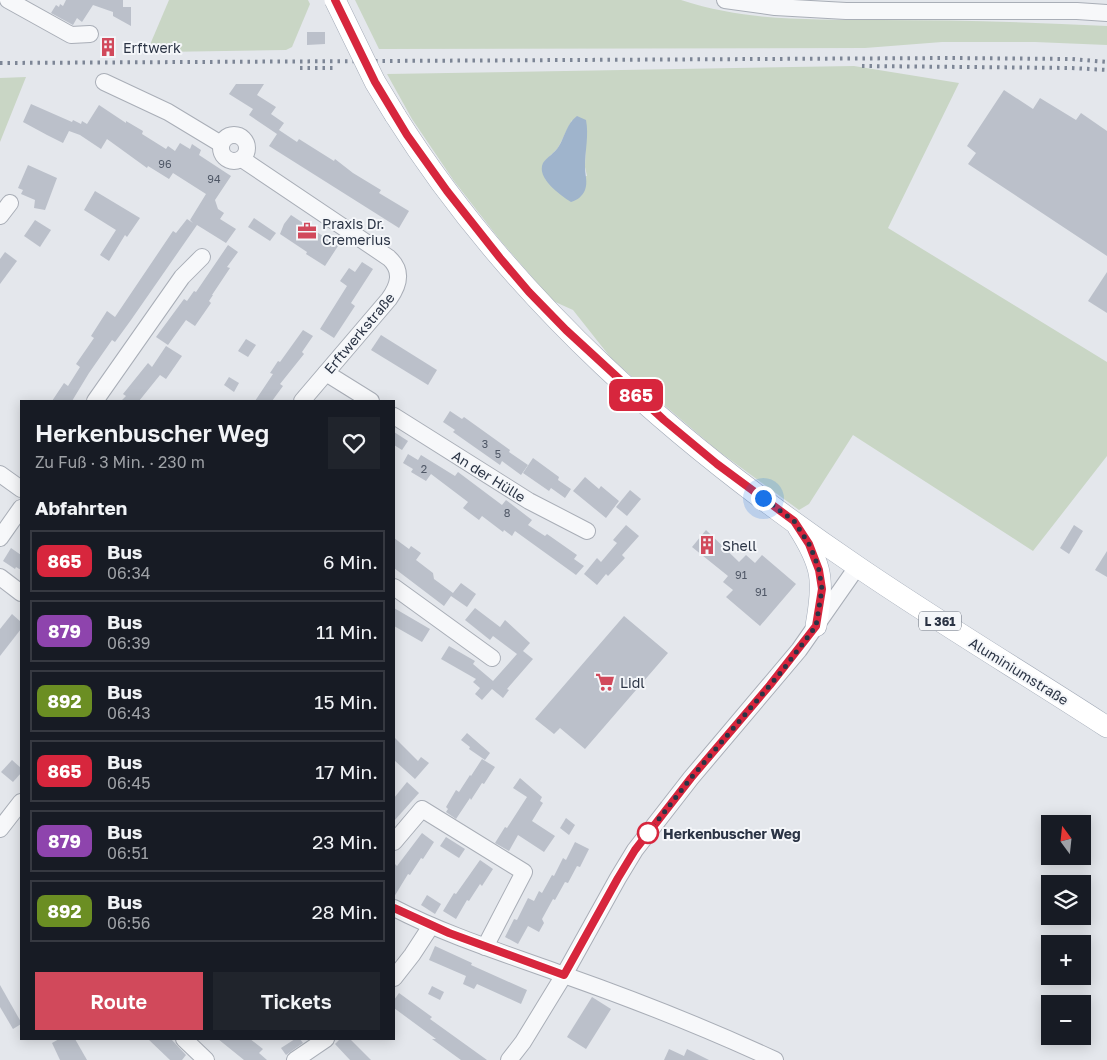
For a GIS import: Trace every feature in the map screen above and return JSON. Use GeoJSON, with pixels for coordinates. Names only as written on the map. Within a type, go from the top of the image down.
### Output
{"type":"FeatureCollection","features":[{"type":"Feature","properties":{"kind":"main road","name":"Aluminiumstraße"},"geometry":{"type":"LineString","coordinates":[[335,0],[375,82],[395,116],[434,174],[505,264],[545,308],[599,361],[684,438],[857,567],[1107,727]]}},
{"type":"Feature","properties":{"kind":"main road"},"geometry":{"type":"LineString","coordinates":[[794,521],[809,544],[819,570],[822,589],[816,626]]}},
{"type":"Feature","properties":{"kind":"street"},"geometry":{"type":"LineString","coordinates":[[8,0],[71,35],[90,34]]}},
{"type":"Feature","properties":{"kind":"street"},"geometry":{"type":"LineString","coordinates":[[725,0],[793,9],[848,5],[1107,13]]}},
{"type":"Feature","properties":{"kind":"street","name":"Erftwerkstraße"},"geometry":{"type":"LineString","coordinates":[[104,82],[168,112],[221,144],[231,135],[243,139],[247,152],[242,159],[260,165],[389,258],[397,268],[399,275],[398,283],[392,296],[303,400]]}},
{"type":"Feature","properties":{"kind":"street"},"geometry":{"type":"LineString","coordinates":[[96,400],[182,277],[202,257]]}},
{"type":"Feature","properties":{"kind":"street"},"geometry":{"type":"LineString","coordinates":[[326,372],[369,400]]}},
{"type":"Feature","properties":{"kind":"street","name":"An der Hülle"},"geometry":{"type":"LineString","coordinates":[[395,417],[529,501],[587,531]]}},
{"type":"Feature","properties":{"kind":"street"},"geometry":{"type":"LineString","coordinates":[[0,474],[20,488]]}},
{"type":"Feature","properties":{"kind":"street"},"geometry":{"type":"LineString","coordinates":[[0,538],[20,509]]}},
{"type":"Feature","properties":{"kind":"street"},"geometry":{"type":"LineString","coordinates":[[509,1060],[528,1034],[564,975],[635,850],[691,778],[770,685],[816,626],[857,567]]}},
{"type":"Feature","properties":{"kind":"street"},"geometry":{"type":"LineString","coordinates":[[0,577],[20,592]]}},
{"type":"Feature","properties":{"kind":"street"},"geometry":{"type":"LineString","coordinates":[[395,588],[492,658]]}},
{"type":"Feature","properties":{"kind":"street"},"geometry":{"type":"LineString","coordinates":[[0,830],[20,803]]}},
{"type":"Feature","properties":{"kind":"street"},"geometry":{"type":"LineString","coordinates":[[395,841],[422,810],[524,872],[485,947]]}},
{"type":"Feature","properties":{"kind":"street"},"geometry":{"type":"LineString","coordinates":[[395,908],[431,926],[485,947],[676,1017],[776,1060]]}},
{"type":"Feature","properties":{"kind":"street"},"geometry":{"type":"LineString","coordinates":[[395,977],[431,926]]}},
{"type":"Feature","properties":{"kind":"street"},"geometry":{"type":"LineString","coordinates":[[295,1060],[325,1040]]}},
{"type":"Feature","properties":{"kind":"street"},"geometry":{"type":"LineString","coordinates":[[193,1042],[206,1060]]}},
{"type":"Feature","properties":{"kind":"green space"},"geometry":{"type":"Polygon","coordinates":[[[169,0],[308,0],[310,4],[292,47],[286,50],[161,52],[149,47],[169,0]]]}},
{"type":"Feature","properties":{"kind":"green space"},"geometry":{"type":"Polygon","coordinates":[[[355,0],[681,0],[731,12],[779,18],[936,20],[1107,26],[1107,45],[1035,42],[942,42],[865,48],[379,49],[355,0]]]}},
{"type":"Feature","properties":{"kind":"green space"},"geometry":{"type":"Polygon","coordinates":[[[854,66],[959,83],[888,228],[1107,362],[1107,456],[1033,551],[853,435],[809,504],[799,510],[717,450],[611,358],[573,310],[553,301],[500,240],[454,181],[412,119],[387,74],[854,66]],[[572,120],[558,148],[544,162],[542,169],[546,180],[587,176],[585,167],[586,141],[572,120]]]}},
{"type":"Feature","properties":{"kind":"green space"},"geometry":{"type":"Polygon","coordinates":[[[26,77],[0,142],[0,78],[26,77]]]}},
{"type":"Feature","properties":{"kind":"water"},"geometry":{"type":"Polygon","coordinates":[[[577,116],[586,120],[587,126],[586,184],[582,195],[571,202],[550,186],[542,169],[543,163],[557,148],[568,126],[577,116]]]}},
{"type":"Feature","properties":{"kind":"building"},"geometry":{"type":"Polygon","coordinates":[[[66,0],[123,0],[123,7],[131,7],[131,26],[113,16],[113,12],[93,5],[82,22],[77,18],[73,25],[51,13],[56,5],[59,7],[60,4],[63,6],[66,0]]]}},
{"type":"Feature","properties":{"kind":"building"},"geometry":{"type":"Polygon","coordinates":[[[307,32],[325,32],[325,44],[307,45],[307,32]]]}},
{"type":"Feature","properties":{"kind":"building"},"geometry":{"type":"Polygon","coordinates":[[[236,84],[264,84],[257,95],[276,107],[271,114],[284,123],[279,130],[297,142],[299,139],[334,161],[335,159],[353,173],[381,190],[379,193],[409,211],[399,228],[269,146],[277,134],[249,115],[253,109],[229,94],[236,84]]]}},
{"type":"Feature","properties":{"kind":"building"},"geometry":{"type":"Polygon","coordinates":[[[1004,90],[1033,109],[1040,98],[1076,120],[1081,113],[1107,131],[1107,256],[968,164],[976,153],[967,146],[1004,90]]]}},
{"type":"Feature","properties":{"kind":"building"},"geometry":{"type":"Polygon","coordinates":[[[31,104],[72,122],[73,120],[81,124],[82,121],[87,124],[99,105],[126,123],[126,121],[143,131],[142,134],[166,149],[168,146],[175,151],[180,143],[190,149],[192,144],[201,150],[199,155],[231,176],[215,200],[218,209],[224,213],[220,219],[236,229],[226,243],[197,225],[115,342],[112,340],[73,400],[53,400],[64,383],[68,386],[80,367],[76,364],[94,338],[91,336],[107,311],[115,317],[173,231],[176,233],[187,219],[193,223],[190,220],[206,194],[173,173],[169,179],[148,166],[147,168],[107,139],[101,149],[80,135],[69,131],[63,143],[23,122],[31,104]]]}},
{"type":"Feature","properties":{"kind":"building"},"geometry":{"type":"Polygon","coordinates":[[[28,165],[57,178],[45,210],[34,208],[35,200],[21,194],[23,190],[18,188],[28,165]]]}},
{"type":"Feature","properties":{"kind":"building"},"geometry":{"type":"Polygon","coordinates":[[[95,191],[140,218],[127,237],[125,235],[109,261],[100,255],[116,230],[84,210],[95,191]]]}},
{"type":"Feature","properties":{"kind":"building"},"geometry":{"type":"Polygon","coordinates":[[[291,215],[338,246],[325,266],[280,234],[284,224],[291,215]]]}},
{"type":"Feature","properties":{"kind":"building"},"geometry":{"type":"Polygon","coordinates":[[[254,218],[276,233],[270,241],[248,227],[254,218]]]}},
{"type":"Feature","properties":{"kind":"building"},"geometry":{"type":"Polygon","coordinates":[[[35,220],[51,230],[40,247],[24,236],[35,220]]]}},
{"type":"Feature","properties":{"kind":"building"},"geometry":{"type":"Polygon","coordinates":[[[228,245],[238,252],[227,267],[230,268],[212,295],[209,301],[211,303],[195,326],[186,320],[168,345],[156,337],[184,299],[187,301],[194,291],[196,292],[228,245]]]}},
{"type":"Feature","properties":{"kind":"building"},"geometry":{"type":"Polygon","coordinates":[[[5,252],[17,261],[0,284],[0,259],[5,252]]]}},
{"type":"Feature","properties":{"kind":"building"},"geometry":{"type":"Polygon","coordinates":[[[362,262],[373,269],[351,303],[355,306],[334,338],[320,329],[347,286],[340,281],[349,268],[355,272],[362,262]]]}},
{"type":"Feature","properties":{"kind":"building"},"geometry":{"type":"Polygon","coordinates":[[[1107,272],[1107,313],[1088,301],[1107,272]]]}},
{"type":"Feature","properties":{"kind":"building"},"geometry":{"type":"Polygon","coordinates":[[[303,330],[313,336],[302,352],[304,354],[280,384],[283,386],[273,400],[256,400],[273,374],[270,373],[278,361],[280,362],[303,330]]]}},
{"type":"Feature","properties":{"kind":"building"},"geometry":{"type":"Polygon","coordinates":[[[381,335],[437,370],[428,385],[371,350],[381,335]]]}},
{"type":"Feature","properties":{"kind":"building"},"geometry":{"type":"Polygon","coordinates":[[[246,339],[256,345],[248,357],[238,351],[246,339]]]}},
{"type":"Feature","properties":{"kind":"building"},"geometry":{"type":"Polygon","coordinates":[[[166,346],[182,356],[166,379],[160,375],[140,400],[122,400],[126,396],[123,394],[148,363],[152,367],[166,346]]]}},
{"type":"Feature","properties":{"kind":"building"},"geometry":{"type":"Polygon","coordinates":[[[229,377],[239,383],[234,392],[224,385],[229,377]]]}},
{"type":"Feature","properties":{"kind":"building"},"geometry":{"type":"Polygon","coordinates":[[[450,411],[462,419],[464,417],[528,465],[521,475],[502,461],[500,465],[453,432],[455,430],[443,422],[450,411]]]}},
{"type":"Feature","properties":{"kind":"building"},"geometry":{"type":"Polygon","coordinates":[[[395,433],[408,441],[402,450],[395,446],[395,433]]]}},
{"type":"Feature","properties":{"kind":"building"},"geometry":{"type":"Polygon","coordinates":[[[408,454],[418,460],[421,455],[455,476],[458,472],[502,505],[506,500],[532,520],[528,525],[545,536],[547,534],[577,555],[574,559],[584,566],[576,575],[515,531],[512,536],[504,530],[503,532],[482,516],[479,520],[463,508],[468,502],[431,474],[426,481],[411,472],[413,469],[403,463],[408,454]]]}},
{"type":"Feature","properties":{"kind":"building"},"geometry":{"type":"Polygon","coordinates":[[[533,458],[559,477],[558,480],[571,489],[565,498],[551,488],[549,491],[523,473],[533,458]]]}},
{"type":"Feature","properties":{"kind":"building"},"geometry":{"type":"Polygon","coordinates":[[[585,477],[599,489],[601,486],[619,501],[606,518],[573,491],[585,477]]]}},
{"type":"Feature","properties":{"kind":"building"},"geometry":{"type":"Polygon","coordinates":[[[630,490],[641,499],[627,516],[616,507],[630,490]]]}},
{"type":"Feature","properties":{"kind":"building"},"geometry":{"type":"Polygon","coordinates":[[[626,525],[639,536],[622,555],[625,558],[608,576],[606,574],[597,585],[584,574],[597,558],[601,562],[617,543],[613,540],[626,525]]]}},
{"type":"Feature","properties":{"kind":"building"},"geometry":{"type":"Polygon","coordinates":[[[1074,525],[1083,531],[1069,554],[1060,548],[1074,525]]]}},
{"type":"Feature","properties":{"kind":"building"},"geometry":{"type":"Polygon","coordinates":[[[706,530],[739,562],[746,555],[755,563],[762,555],[796,584],[760,626],[726,597],[733,590],[723,582],[728,576],[692,547],[706,530]]]}},
{"type":"Feature","properties":{"kind":"building"},"geometry":{"type":"Polygon","coordinates":[[[395,539],[409,549],[411,546],[421,553],[416,560],[433,573],[434,579],[453,593],[461,583],[476,594],[467,607],[451,596],[444,606],[395,569],[395,539]]]}},
{"type":"Feature","properties":{"kind":"building"},"geometry":{"type":"Polygon","coordinates":[[[11,548],[20,554],[20,569],[16,567],[15,569],[3,561],[11,548]]]}},
{"type":"Feature","properties":{"kind":"building"},"geometry":{"type":"Polygon","coordinates":[[[1107,551],[1107,577],[1095,570],[1107,551]]]}},
{"type":"Feature","properties":{"kind":"building"},"geometry":{"type":"Polygon","coordinates":[[[475,608],[500,627],[505,620],[530,643],[523,651],[533,659],[507,689],[509,690],[503,698],[492,689],[482,700],[475,694],[480,688],[473,682],[476,679],[441,659],[449,646],[475,661],[473,664],[493,681],[517,654],[493,636],[490,640],[465,620],[475,608]]]}},
{"type":"Feature","properties":{"kind":"building"},"geometry":{"type":"Polygon","coordinates":[[[395,609],[430,629],[422,642],[395,627],[395,609]]]}},
{"type":"Feature","properties":{"kind":"building"},"geometry":{"type":"Polygon","coordinates":[[[12,614],[20,621],[20,630],[0,656],[0,629],[12,614]]]}},
{"type":"Feature","properties":{"kind":"building","name":"Lidl"},"geometry":{"type":"Polygon","coordinates":[[[624,616],[668,653],[585,749],[560,728],[554,734],[535,719],[624,616]]]}},
{"type":"Feature","properties":{"kind":"building"},"geometry":{"type":"Polygon","coordinates":[[[467,733],[490,753],[485,760],[469,749],[470,747],[461,740],[467,733]]]}},
{"type":"Feature","properties":{"kind":"building"},"geometry":{"type":"Polygon","coordinates":[[[395,738],[418,761],[421,757],[429,763],[415,779],[395,761],[395,738]]]}},
{"type":"Feature","properties":{"kind":"building"},"geometry":{"type":"Polygon","coordinates":[[[482,759],[495,767],[456,819],[446,812],[448,809],[446,807],[456,790],[459,792],[482,759]]]}},
{"type":"Feature","properties":{"kind":"building"},"geometry":{"type":"Polygon","coordinates":[[[12,760],[20,767],[20,774],[13,782],[1,772],[12,760]]]}},
{"type":"Feature","properties":{"kind":"building"},"geometry":{"type":"Polygon","coordinates":[[[520,778],[542,797],[540,801],[543,803],[532,821],[555,836],[544,852],[518,835],[509,851],[495,843],[527,797],[513,788],[520,778]]]}},
{"type":"Feature","properties":{"kind":"building"},"geometry":{"type":"Polygon","coordinates":[[[407,782],[419,793],[395,820],[395,797],[407,782]]]}},
{"type":"Feature","properties":{"kind":"building"},"geometry":{"type":"Polygon","coordinates":[[[566,818],[575,825],[569,835],[560,828],[566,818]]]}},
{"type":"Feature","properties":{"kind":"building"},"geometry":{"type":"Polygon","coordinates":[[[422,833],[434,842],[410,875],[408,874],[395,895],[395,864],[397,866],[422,833]]]}},
{"type":"Feature","properties":{"kind":"building"},"geometry":{"type":"Polygon","coordinates":[[[446,837],[465,849],[459,858],[440,846],[446,837]]]}},
{"type":"Feature","properties":{"kind":"building"},"geometry":{"type":"Polygon","coordinates":[[[575,842],[589,849],[580,867],[577,866],[568,883],[565,882],[555,900],[553,899],[542,919],[544,923],[539,932],[528,926],[518,944],[505,937],[514,919],[517,920],[528,898],[534,901],[539,891],[542,893],[552,875],[554,876],[563,858],[566,860],[575,842]]]}},
{"type":"Feature","properties":{"kind":"building"},"geometry":{"type":"Polygon","coordinates":[[[480,860],[493,869],[482,886],[480,884],[469,901],[467,900],[456,919],[443,911],[454,893],[456,894],[480,860]]]}},
{"type":"Feature","properties":{"kind":"building"},"geometry":{"type":"Polygon","coordinates":[[[427,895],[441,904],[435,914],[421,905],[427,895]]]}},
{"type":"Feature","properties":{"kind":"building"},"geometry":{"type":"Polygon","coordinates":[[[435,946],[472,963],[471,965],[527,990],[521,1004],[477,984],[474,989],[463,984],[466,976],[429,960],[435,946]]]}},
{"type":"Feature","properties":{"kind":"building"},"geometry":{"type":"Polygon","coordinates":[[[0,985],[20,1020],[20,1025],[13,1029],[0,1007],[0,985]]]}},
{"type":"Feature","properties":{"kind":"building"},"geometry":{"type":"Polygon","coordinates":[[[432,986],[444,992],[440,1000],[428,994],[432,986]]]}},
{"type":"Feature","properties":{"kind":"building"},"geometry":{"type":"Polygon","coordinates":[[[399,993],[432,1017],[430,1019],[487,1060],[461,1060],[395,1009],[395,999],[399,993]]]}},
{"type":"Feature","properties":{"kind":"building"},"geometry":{"type":"Polygon","coordinates":[[[592,997],[611,1009],[586,1049],[567,1037],[592,997]]]}},
{"type":"Feature","properties":{"kind":"building"},"geometry":{"type":"Polygon","coordinates":[[[57,1040],[76,1040],[87,1060],[60,1060],[52,1043],[57,1040]]]}},
{"type":"Feature","properties":{"kind":"building"},"geometry":{"type":"Polygon","coordinates":[[[149,1040],[172,1040],[186,1055],[182,1060],[170,1060],[149,1040]]]}},
{"type":"Feature","properties":{"kind":"building"},"geometry":{"type":"Polygon","coordinates":[[[219,1040],[251,1040],[263,1049],[259,1053],[267,1060],[244,1060],[219,1040]]]}},
{"type":"Feature","properties":{"kind":"building"},"geometry":{"type":"Polygon","coordinates":[[[293,1040],[301,1040],[303,1043],[286,1055],[281,1048],[293,1040]]]}},
{"type":"Feature","properties":{"kind":"building"},"geometry":{"type":"Polygon","coordinates":[[[339,1040],[351,1040],[371,1060],[350,1060],[335,1044],[339,1040]]]}},
{"type":"Feature","properties":{"kind":"building"},"geometry":{"type":"Polygon","coordinates":[[[669,1049],[684,1056],[687,1049],[709,1060],[664,1060],[669,1049]]]}},
{"type":"Feature","properties":{"kind":"railway"},"geometry":{"type":"LineString","coordinates":[[0,63],[949,58],[1072,59],[1107,62]]}},
{"type":"Feature","properties":{"kind":"railway"},"geometry":{"type":"LineString","coordinates":[[862,66],[1107,70]]}},
{"type":"Feature","properties":{"kind":"railway"},"geometry":{"type":"LineString","coordinates":[[300,68],[335,68]]}},
{"type":"Feature","properties":{"kind":"bus line","name":"865"},"geometry":{"type":"LineString","coordinates":[[335,0],[375,82],[407,135],[447,191],[500,258],[529,292],[566,330],[664,420],[695,447],[794,521],[809,544],[815,558],[822,589],[816,626],[799,650],[691,778],[635,850],[564,975],[431,926],[395,908]]}},
{"type":"Feature","properties":{"kind":"place","name":"Erftwerk"},"geometry":{"type":"Point","coordinates":[108,47]}},
{"type":"Feature","properties":{"kind":"place","name":"Praxis Dr. Cremerius"},"geometry":{"type":"Point","coordinates":[307,231]}},
{"type":"Feature","properties":{"kind":"place","name":"Shell"},"geometry":{"type":"Point","coordinates":[707,545]}},
{"type":"Feature","properties":{"kind":"place","name":"Lidl"},"geometry":{"type":"Point","coordinates":[605,682]}},
{"type":"Feature","properties":{"kind":"place","name":"Herkenbuscher Weg"},"geometry":{"type":"Point","coordinates":[648,833]}},
{"type":"Feature","properties":{"kind":"route"},"geometry":{"type":"LineString","coordinates":[[648,833],[691,778],[782,671],[816,626],[822,589],[815,558],[809,544],[794,521],[763,498]]}}]}
